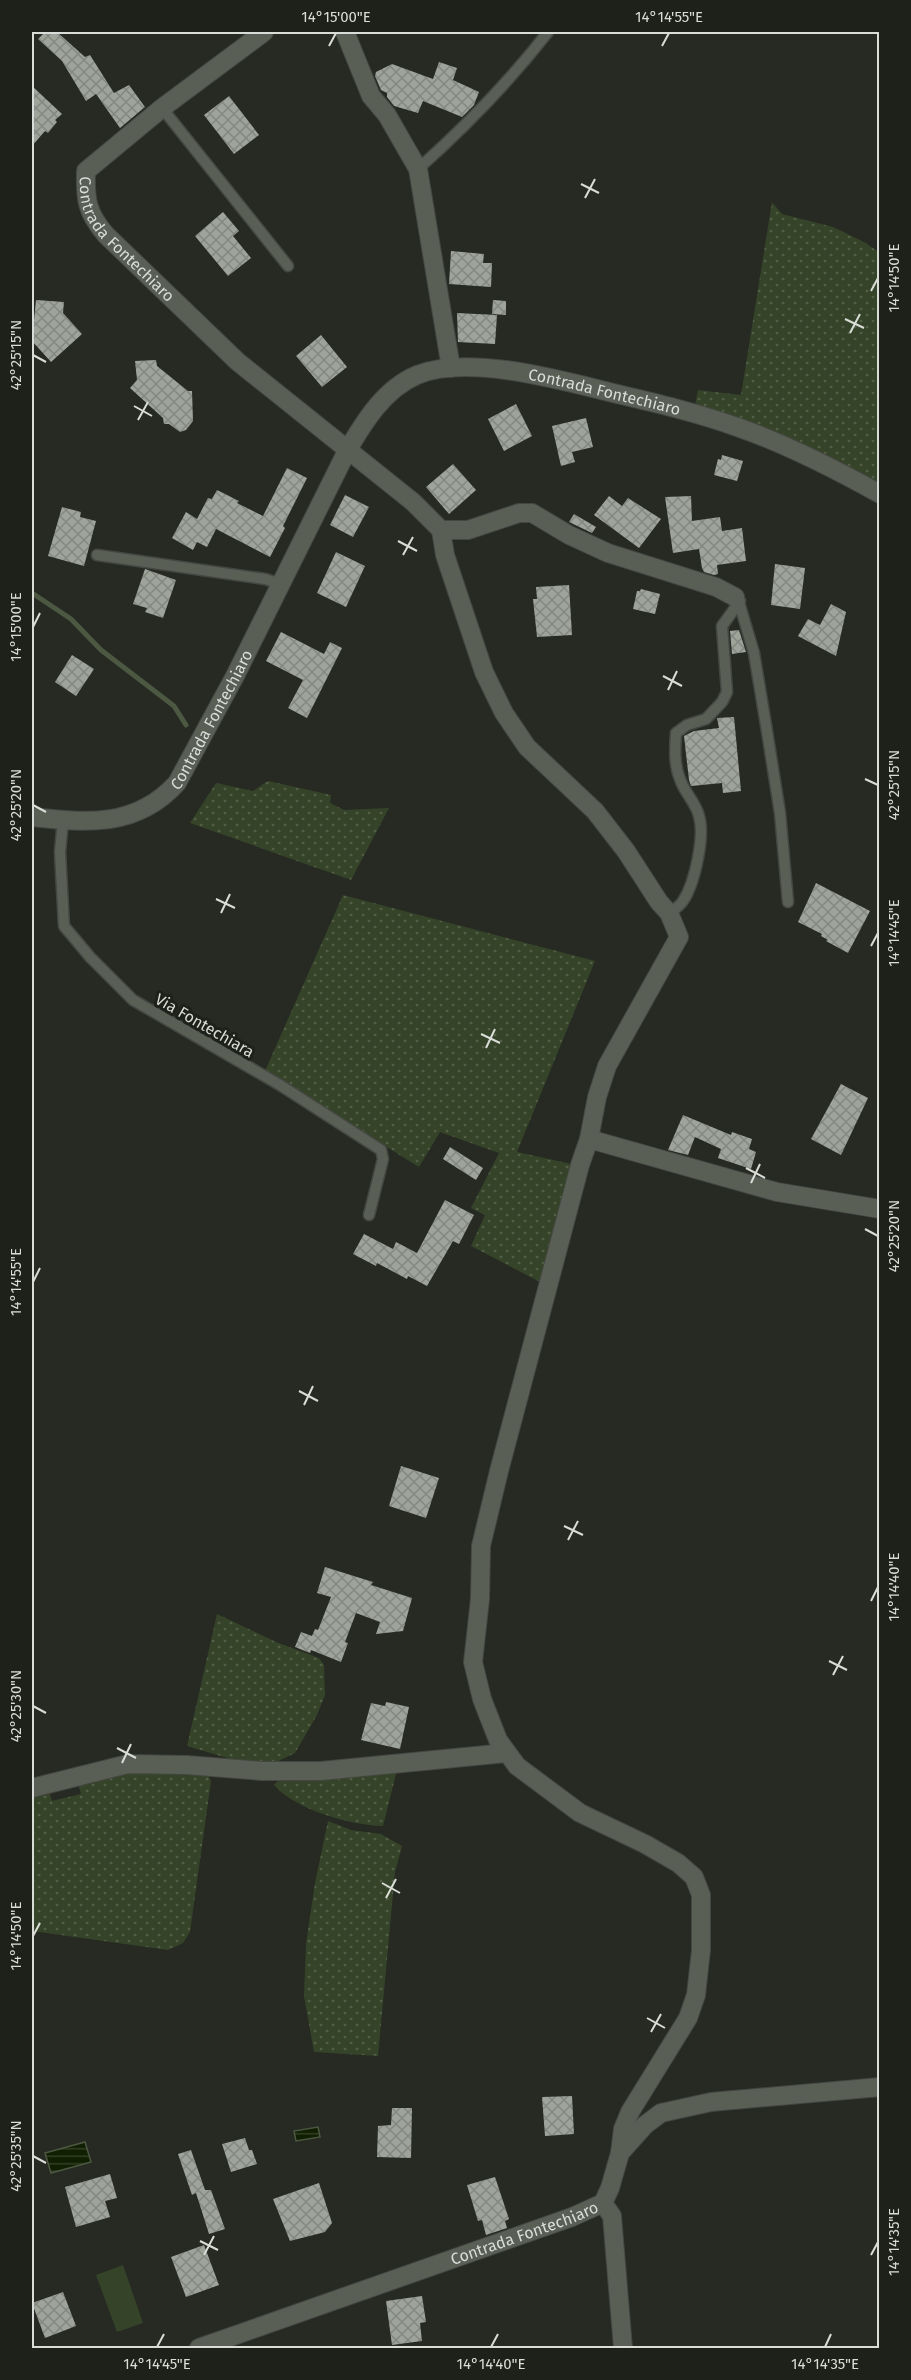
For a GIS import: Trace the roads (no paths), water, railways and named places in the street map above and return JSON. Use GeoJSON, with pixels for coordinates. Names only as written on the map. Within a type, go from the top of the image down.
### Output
{"type":"FeatureCollection","features":[{"type":"Feature","properties":{"kind":"street","name":"Contrada Fontechiaro"},"geometry":{"type":"LineString","coordinates":[[264,32],[162,108],[86,171],[86,188],[93,220],[106,235],[238,362],[347,451]]}},
{"type":"Feature","properties":{"kind":"street"},"geometry":{"type":"LineString","coordinates":[[345,32],[371,96],[387,115],[418,169],[451,368]]}},
{"type":"Feature","properties":{"kind":"street","name":"Contrada Fontechiaro"},"geometry":{"type":"LineString","coordinates":[[32,817],[94,822],[127,816],[143,810],[166,795],[177,783],[364,422],[389,394],[417,375],[468,367],[508,371],[578,384],[682,410],[741,428],[784,446],[879,493]]}},
{"type":"Feature","properties":{"kind":"street"},"geometry":{"type":"LineString","coordinates":[[347,451],[413,502],[441,530],[446,555],[484,672],[504,713],[527,747],[595,811],[626,851],[659,902],[669,912],[679,937],[607,1066],[597,1097],[589,1139],[580,1165],[481,1546],[480,1599],[473,1662],[482,1699],[498,1740],[517,1766],[580,1813],[645,1844],[678,1863],[694,1877],[701,1895],[696,1995],[688,2018],[630,2112],[623,2129],[620,2153]]}},
{"type":"Feature","properties":{"kind":"street"},"geometry":{"type":"LineString","coordinates":[[441,530],[468,530],[519,513],[532,513],[569,535],[608,553],[716,588],[737,599]]}},
{"type":"Feature","properties":{"kind":"street"},"geometry":{"type":"LineString","coordinates":[[589,1139],[777,1192],[879,1209]]}},
{"type":"Feature","properties":{"kind":"street"},"geometry":{"type":"LineString","coordinates":[[32,1788],[128,1764],[187,1765],[262,1771],[321,1771],[506,1753]]}},
{"type":"Feature","properties":{"kind":"street","name":"Contrada Fontechiaro"},"geometry":{"type":"LineString","coordinates":[[200,2349],[556,2223],[603,2203],[620,2153],[645,2126],[661,2113],[711,2102],[879,2087]]}},
{"type":"Feature","properties":{"kind":"street"},"geometry":{"type":"LineString","coordinates":[[603,2203],[612,2216],[623,2349]]}},
{"type":"Feature","properties":{"kind":"lane"},"geometry":{"type":"LineString","coordinates":[[418,169],[468,124],[519,70],[548,32]]}},
{"type":"Feature","properties":{"kind":"lane"},"geometry":{"type":"LineString","coordinates":[[162,108],[288,266]]}},
{"type":"Feature","properties":{"kind":"lane"},"geometry":{"type":"LineString","coordinates":[[97,555],[265,579],[281,584]]}},
{"type":"Feature","properties":{"kind":"lane"},"geometry":{"type":"LineString","coordinates":[[737,599],[754,653],[780,813],[788,902]]}},
{"type":"Feature","properties":{"kind":"lane"},"geometry":{"type":"LineString","coordinates":[[669,912],[680,906],[685,898],[695,870],[701,837],[699,815],[679,778],[675,750],[676,733],[687,725],[706,719],[728,692],[722,626],[737,599]]}},
{"type":"Feature","properties":{"kind":"lane","name":"Via Fontechiara"},"geometry":{"type":"LineString","coordinates":[[63,820],[60,852],[64,926],[90,957],[133,1000],[280,1085],[381,1150],[383,1159],[369,1215]]}},
{"type":"Feature","properties":{"kind":"waterway"},"geometry":{"type":"LineString","coordinates":[[32,593],[71,619],[101,650],[174,706],[186,725]]}}]}
